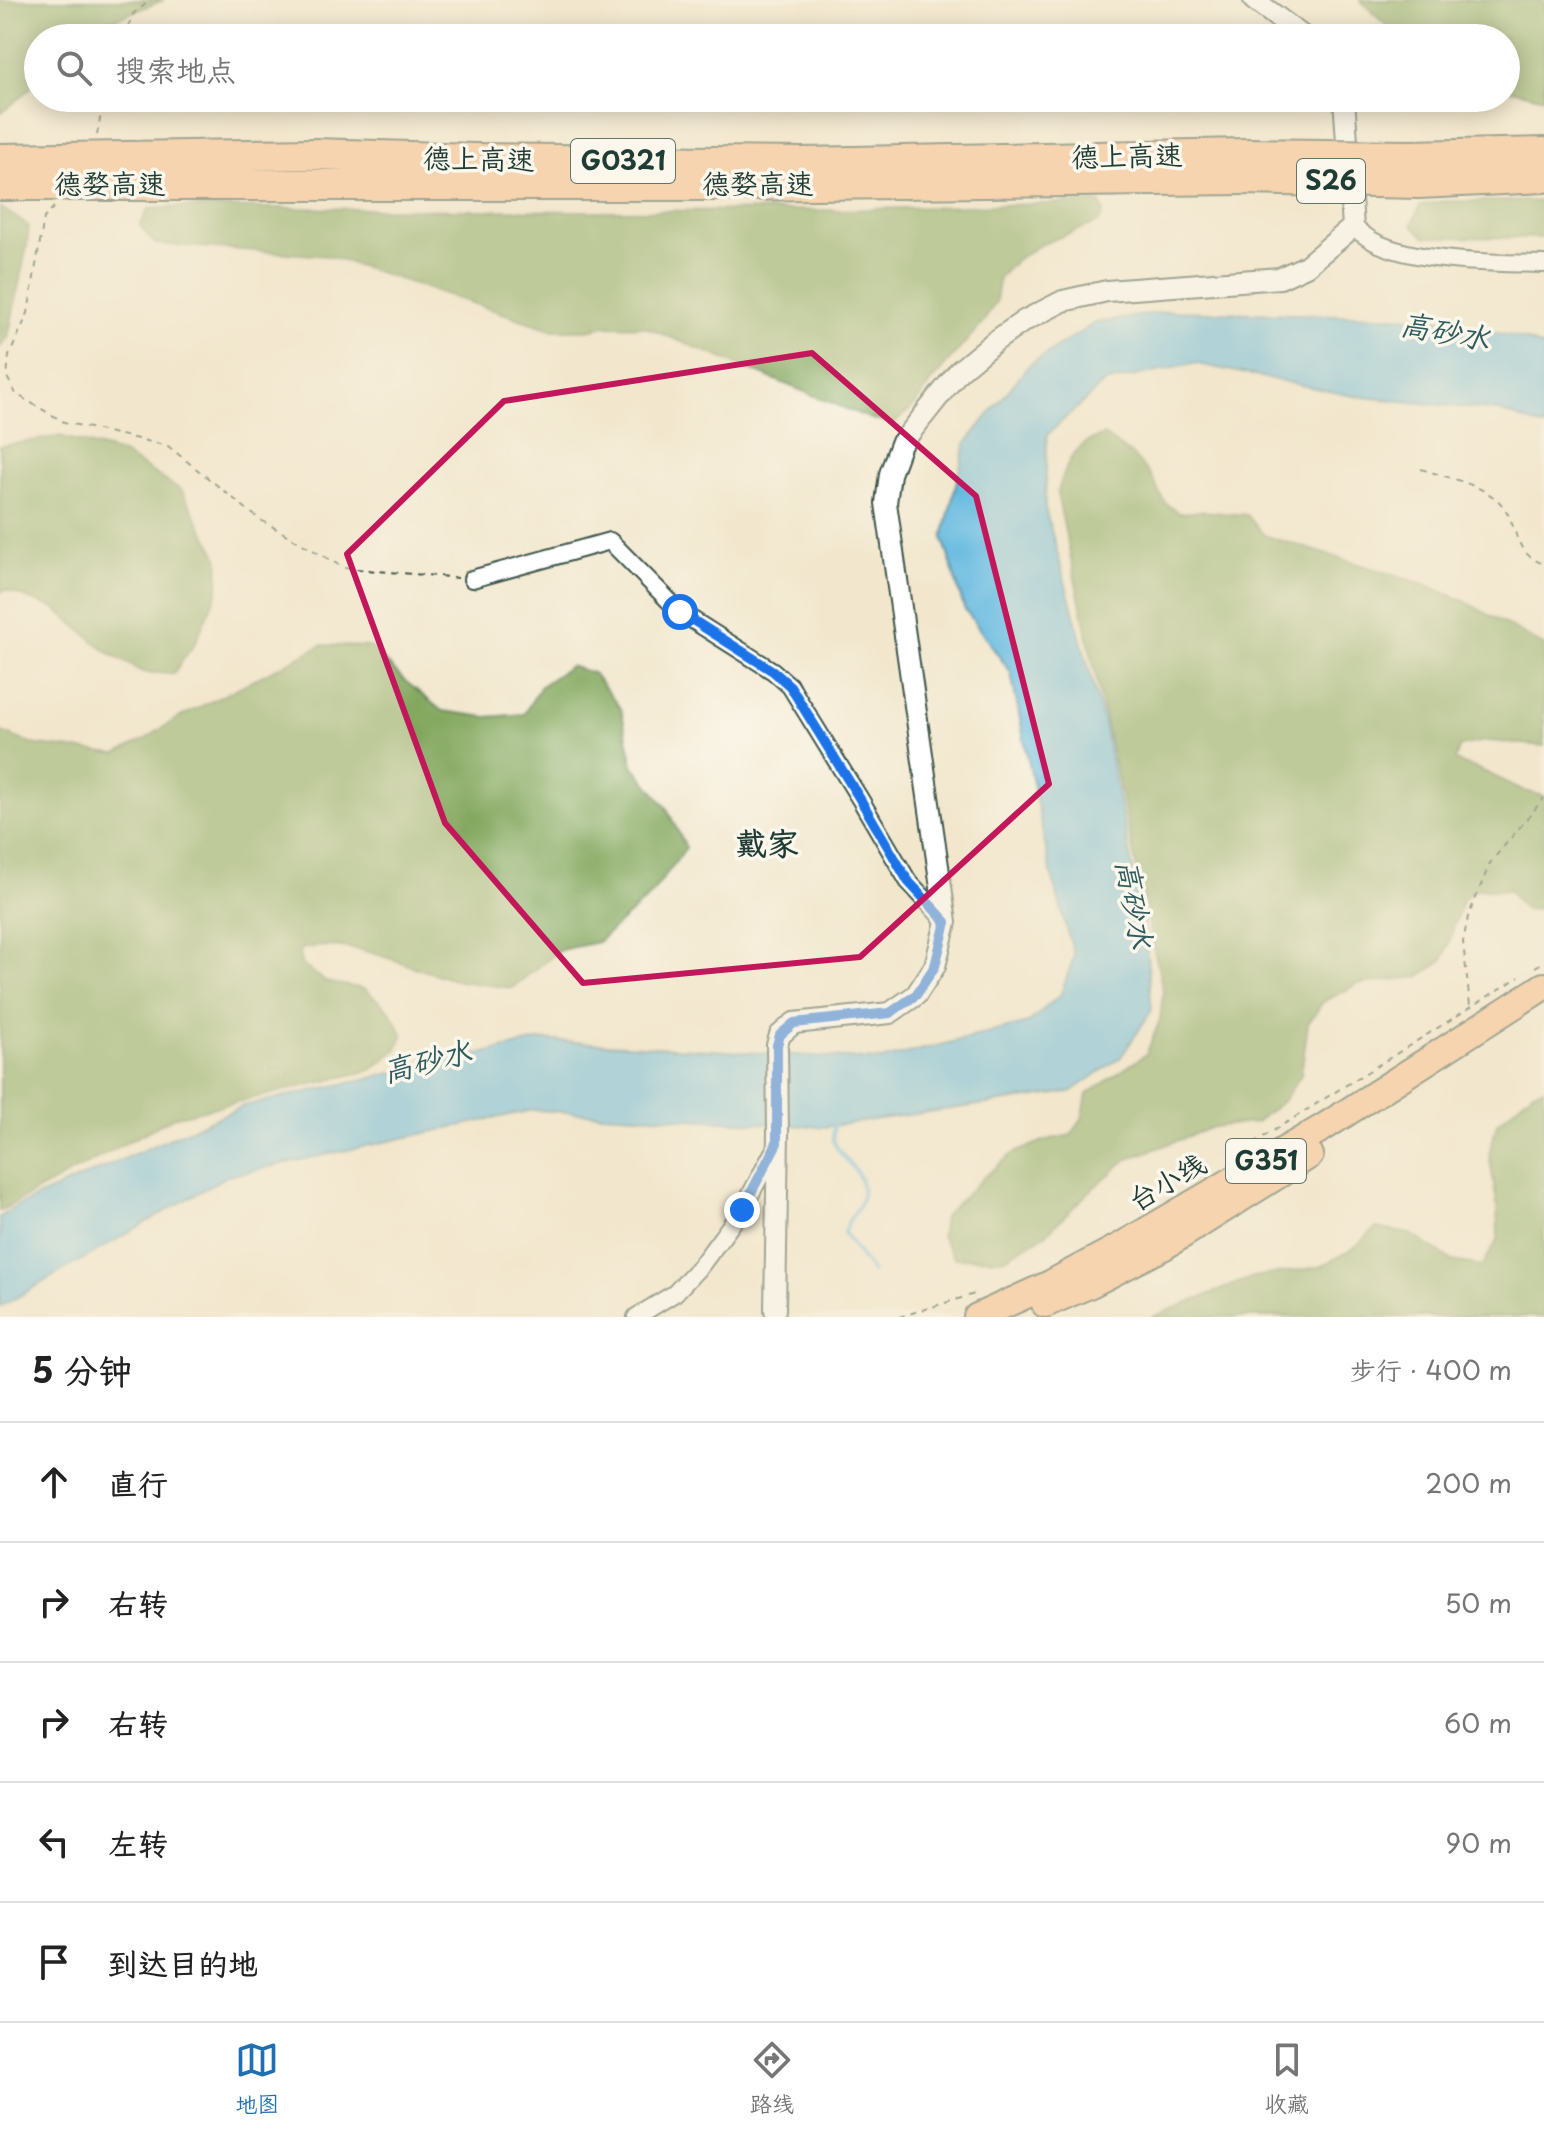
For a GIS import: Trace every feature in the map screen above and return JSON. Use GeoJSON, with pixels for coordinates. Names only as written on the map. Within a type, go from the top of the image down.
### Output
{"type":"FeatureCollection","features":[{"type":"Feature","properties":{"kind":"highway"},"geometry":{"type":"LineString","coordinates":[[1415,170],[1544,153]]}},
{"type":"Feature","properties":{"kind":"highway","name":"德上高速"},"geometry":{"type":"LineString","coordinates":[[0,159],[315,154],[474,159],[1244,167]]}},
{"type":"Feature","properties":{"kind":"highway","name":"德婺高速"},"geometry":{"type":"LineString","coordinates":[[0,185],[723,185],[1244,167],[1415,170]]}},
{"type":"Feature","properties":{"kind":"highway"},"geometry":{"type":"LineString","coordinates":[[1415,170],[1544,177]]}},
{"type":"Feature","properties":{"kind":"highway","name":"台小线"},"geometry":{"type":"LineString","coordinates":[[977,1305],[1050,1284],[1119,1247],[1324,1127],[1538,978]]}},
{"type":"Feature","properties":{"kind":"highway","name":"台小线"},"geometry":{"type":"LineString","coordinates":[[1016,1317],[1093,1283],[1163,1247],[1544,1004]]}},
{"type":"Feature","properties":{"kind":"street"},"geometry":{"type":"LineString","coordinates":[[1254,0],[1286,24]]}},
{"type":"Feature","properties":{"kind":"street"},"geometry":{"type":"LineString","coordinates":[[1345,112],[1353,227]]}},
{"type":"Feature","properties":{"kind":"street"},"geometry":{"type":"LineString","coordinates":[[1353,227],[1374,242],[1437,258],[1544,264]]}},
{"type":"Feature","properties":{"kind":"street"},"geometry":{"type":"LineString","coordinates":[[775,1310],[777,1045],[780,1035],[794,1023],[890,1013],[916,995],[935,966],[946,922],[886,503],[890,474],[901,444],[959,371],[1024,321],[1063,301],[1107,291],[1280,278],[1306,266],[1353,227]]}},
{"type":"Feature","properties":{"kind":"street"},"geometry":{"type":"LineString","coordinates":[[472,579],[610,541],[680,612],[773,671],[790,686],[908,881],[946,922]]}},
{"type":"Feature","properties":{"kind":"street"},"geometry":{"type":"LineString","coordinates":[[636,1317],[675,1293],[702,1264],[742,1210],[778,1138]]}},
{"type":"Feature","properties":{"kind":"path"},"geometry":{"type":"LineString","coordinates":[[129,24],[133,14],[151,0]]}},
{"type":"Feature","properties":{"kind":"path"},"geometry":{"type":"LineString","coordinates":[[96,140],[101,112]]}},
{"type":"Feature","properties":{"kind":"path"},"geometry":{"type":"LineString","coordinates":[[60,200],[44,218],[28,313],[9,356],[7,377],[16,394],[64,422],[168,446],[259,519],[344,568],[472,579]]}},
{"type":"Feature","properties":{"kind":"path"},"geometry":{"type":"LineString","coordinates":[[1421,469],[1478,488],[1494,497],[1503,507],[1523,552],[1532,560],[1544,564]]}},
{"type":"Feature","properties":{"kind":"path"},"geometry":{"type":"LineString","coordinates":[[1470,1006],[1463,942],[1468,917],[1490,863],[1544,798]]}},
{"type":"Feature","properties":{"kind":"path"},"geometry":{"type":"LineString","coordinates":[[1538,978],[1544,962]]}},
{"type":"Feature","properties":{"kind":"path"},"geometry":{"type":"LineString","coordinates":[[1229,1158],[1519,977]]}},
{"type":"Feature","properties":{"kind":"path"},"geometry":{"type":"LineString","coordinates":[[899,1317],[977,1305]]}},
{"type":"Feature","properties":{"kind":"highlighted area"},"geometry":{"type":"Polygon","coordinates":[[[812,353],[976,496],[1049,784],[860,957],[583,983],[445,823],[347,554],[504,401],[812,353]]]}},
{"type":"Feature","properties":{"kind":"green space"},"geometry":{"type":"Polygon","coordinates":[[[0,0],[164,0],[104,24],[24,24],[24,94],[0,113],[0,0]]]}},
{"type":"Feature","properties":{"kind":"green space"},"geometry":{"type":"Polygon","coordinates":[[[1360,0],[1544,0],[1544,98],[1520,92],[1520,24],[1385,24],[1360,0]]]}},
{"type":"Feature","properties":{"kind":"green space"},"geometry":{"type":"Polygon","coordinates":[[[1442,201],[1544,201],[1544,238],[1425,237],[1412,225],[1420,206],[1442,201]]]}},
{"type":"Feature","properties":{"kind":"green space"},"geometry":{"type":"Polygon","coordinates":[[[1100,202],[1104,212],[1099,222],[1040,245],[1016,260],[999,278],[996,302],[984,321],[930,383],[916,404],[895,423],[874,420],[645,327],[553,330],[329,256],[155,244],[140,226],[148,209],[179,207],[836,210],[1100,202]]]}},
{"type":"Feature","properties":{"kind":"green space"},"geometry":{"type":"Polygon","coordinates":[[[0,207],[29,226],[8,338],[0,347],[0,207]]]}},
{"type":"Feature","properties":{"kind":"green space"},"geometry":{"type":"Polygon","coordinates":[[[1104,435],[1132,455],[1150,474],[1165,503],[1180,513],[1202,511],[1247,515],[1264,535],[1427,585],[1466,602],[1544,646],[1544,746],[1486,741],[1460,746],[1455,761],[1544,796],[1544,909],[1525,910],[1509,891],[1477,889],[1463,899],[1443,960],[1418,977],[1358,984],[1323,1002],[1308,1024],[1301,1075],[1284,1100],[1256,1122],[1213,1127],[1126,1160],[1046,1234],[1004,1259],[954,1258],[941,1236],[944,1216],[1013,1153],[1046,1140],[1071,1135],[1082,1119],[1087,1094],[1146,1054],[1160,1020],[1163,992],[1057,494],[1067,465],[1077,450],[1104,435]]]}},
{"type":"Feature","properties":{"kind":"green space"},"geometry":{"type":"Polygon","coordinates":[[[60,436],[122,453],[182,491],[219,559],[218,591],[195,643],[173,674],[142,672],[107,652],[54,608],[6,590],[0,592],[0,446],[60,436]]]}},
{"type":"Feature","properties":{"kind":"green space"},"geometry":{"type":"Polygon","coordinates":[[[322,645],[370,647],[442,711],[487,717],[524,714],[541,686],[570,666],[593,673],[621,709],[633,765],[666,807],[686,848],[650,896],[598,942],[560,950],[512,988],[451,979],[358,950],[320,946],[300,949],[301,964],[326,982],[365,989],[390,1011],[403,1035],[396,1050],[371,1070],[174,1117],[0,1211],[0,731],[32,744],[116,754],[176,719],[322,645]]]}},
{"type":"Feature","properties":{"kind":"green space"},"geometry":{"type":"Polygon","coordinates":[[[1544,1088],[1544,1317],[1152,1317],[1253,1277],[1319,1267],[1350,1251],[1376,1228],[1411,1234],[1453,1261],[1482,1266],[1498,1239],[1497,1204],[1489,1154],[1497,1123],[1533,1091],[1544,1088]]]}},
{"type":"Feature","properties":{"kind":"water","name":"高砂水"},"geometry":{"type":"Polygon","coordinates":[[[1169,311],[1426,317],[1521,338],[1544,348],[1544,427],[1499,411],[1353,396],[1193,363],[1104,383],[1047,435],[1045,508],[1104,724],[1145,932],[1152,1010],[1121,1057],[1071,1092],[823,1127],[533,1110],[227,1176],[0,1307],[0,1217],[17,1206],[243,1106],[542,1040],[880,1060],[1028,1023],[1061,994],[1074,956],[1050,869],[1011,673],[964,608],[943,538],[966,443],[1029,365],[1095,323],[1169,311]]]}},
{"type":"Feature","properties":{"kind":"waterway"},"geometry":{"type":"LineString","coordinates":[[835,1123],[834,1142],[860,1177],[862,1186],[859,1206],[844,1233],[872,1272]]}},
{"type":"Feature","properties":{"kind":"district","name":"戴家"},"geometry":{"type":"Point","coordinates":[767,844]}},
{"type":"Feature","properties":{"kind":"route"},"geometry":{"type":"LineString","coordinates":[[680,612],[773,671],[790,686],[908,881],[946,922],[935,966],[916,995],[890,1013],[794,1023],[780,1035],[777,1045],[777,1143],[742,1210]]}}]}
